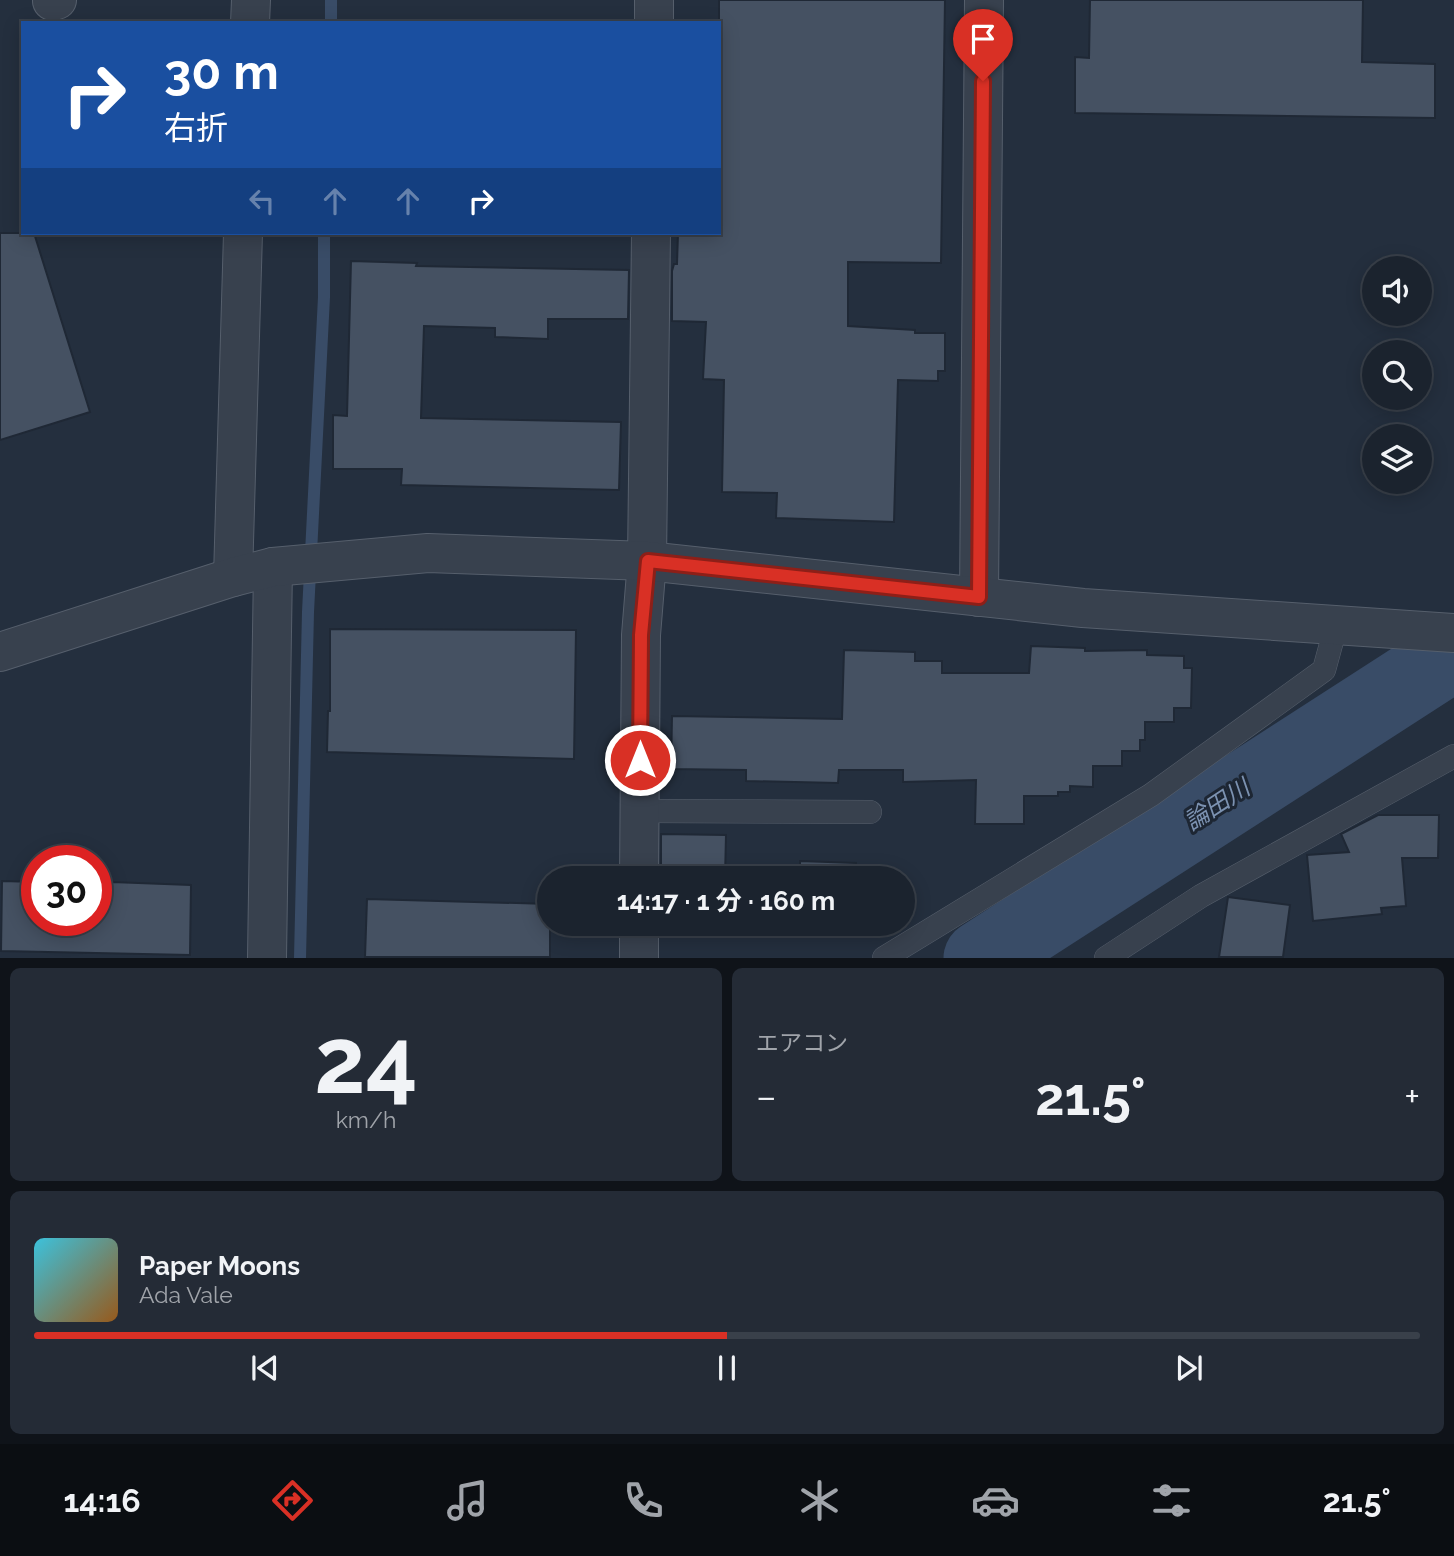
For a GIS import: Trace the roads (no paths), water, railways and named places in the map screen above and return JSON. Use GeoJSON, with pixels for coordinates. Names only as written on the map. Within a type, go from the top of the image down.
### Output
{"type":"FeatureCollection","features":[{"type":"Feature","properties":{"kind":"street"},"geometry":{"type":"LineString","coordinates":[[250,21],[251,0]]}},
{"type":"Feature","properties":{"kind":"street"},"geometry":{"type":"LineString","coordinates":[[653,21],[654,0]]}},
{"type":"Feature","properties":{"kind":"street"},"geometry":{"type":"LineString","coordinates":[[979,597],[984,0]]}},
{"type":"Feature","properties":{"kind":"street"},"geometry":{"type":"LineString","coordinates":[[233,577],[243,235]]}},
{"type":"Feature","properties":{"kind":"street"},"geometry":{"type":"LineString","coordinates":[[639,866],[641,635],[648,561],[651,235]]}},
{"type":"Feature","properties":{"kind":"street"},"geometry":{"type":"LineString","coordinates":[[0,652],[233,577],[273,567],[428,553],[648,561],[1083,608],[1454,633]]}},
{"type":"Feature","properties":{"kind":"street"},"geometry":{"type":"LineString","coordinates":[[268,957],[273,567]]}},
{"type":"Feature","properties":{"kind":"street"},"geometry":{"type":"LineString","coordinates":[[639,936],[639,957]]}},
{"type":"Feature","properties":{"kind":"lane"},"geometry":{"type":"LineString","coordinates":[[884,957],[1150,795],[1324,670],[1336,625]]}},
{"type":"Feature","properties":{"kind":"lane"},"geometry":{"type":"LineString","coordinates":[[1106,957],[1201,897],[1454,756]]}},
{"type":"Feature","properties":{"kind":"lane"},"geometry":{"type":"LineString","coordinates":[[639,811],[870,812]]}},
{"type":"Feature","properties":{"kind":"waterway"},"geometry":{"type":"LineString","coordinates":[[331,0],[331,21]]}},
{"type":"Feature","properties":{"kind":"waterway"},"geometry":{"type":"LineString","coordinates":[[300,958],[308,612],[324,297],[324,235]]}},
{"type":"Feature","properties":{"kind":"waterway","name":"論田川"},"geometry":{"type":"LineString","coordinates":[[981,958],[1454,653]]}}]}
